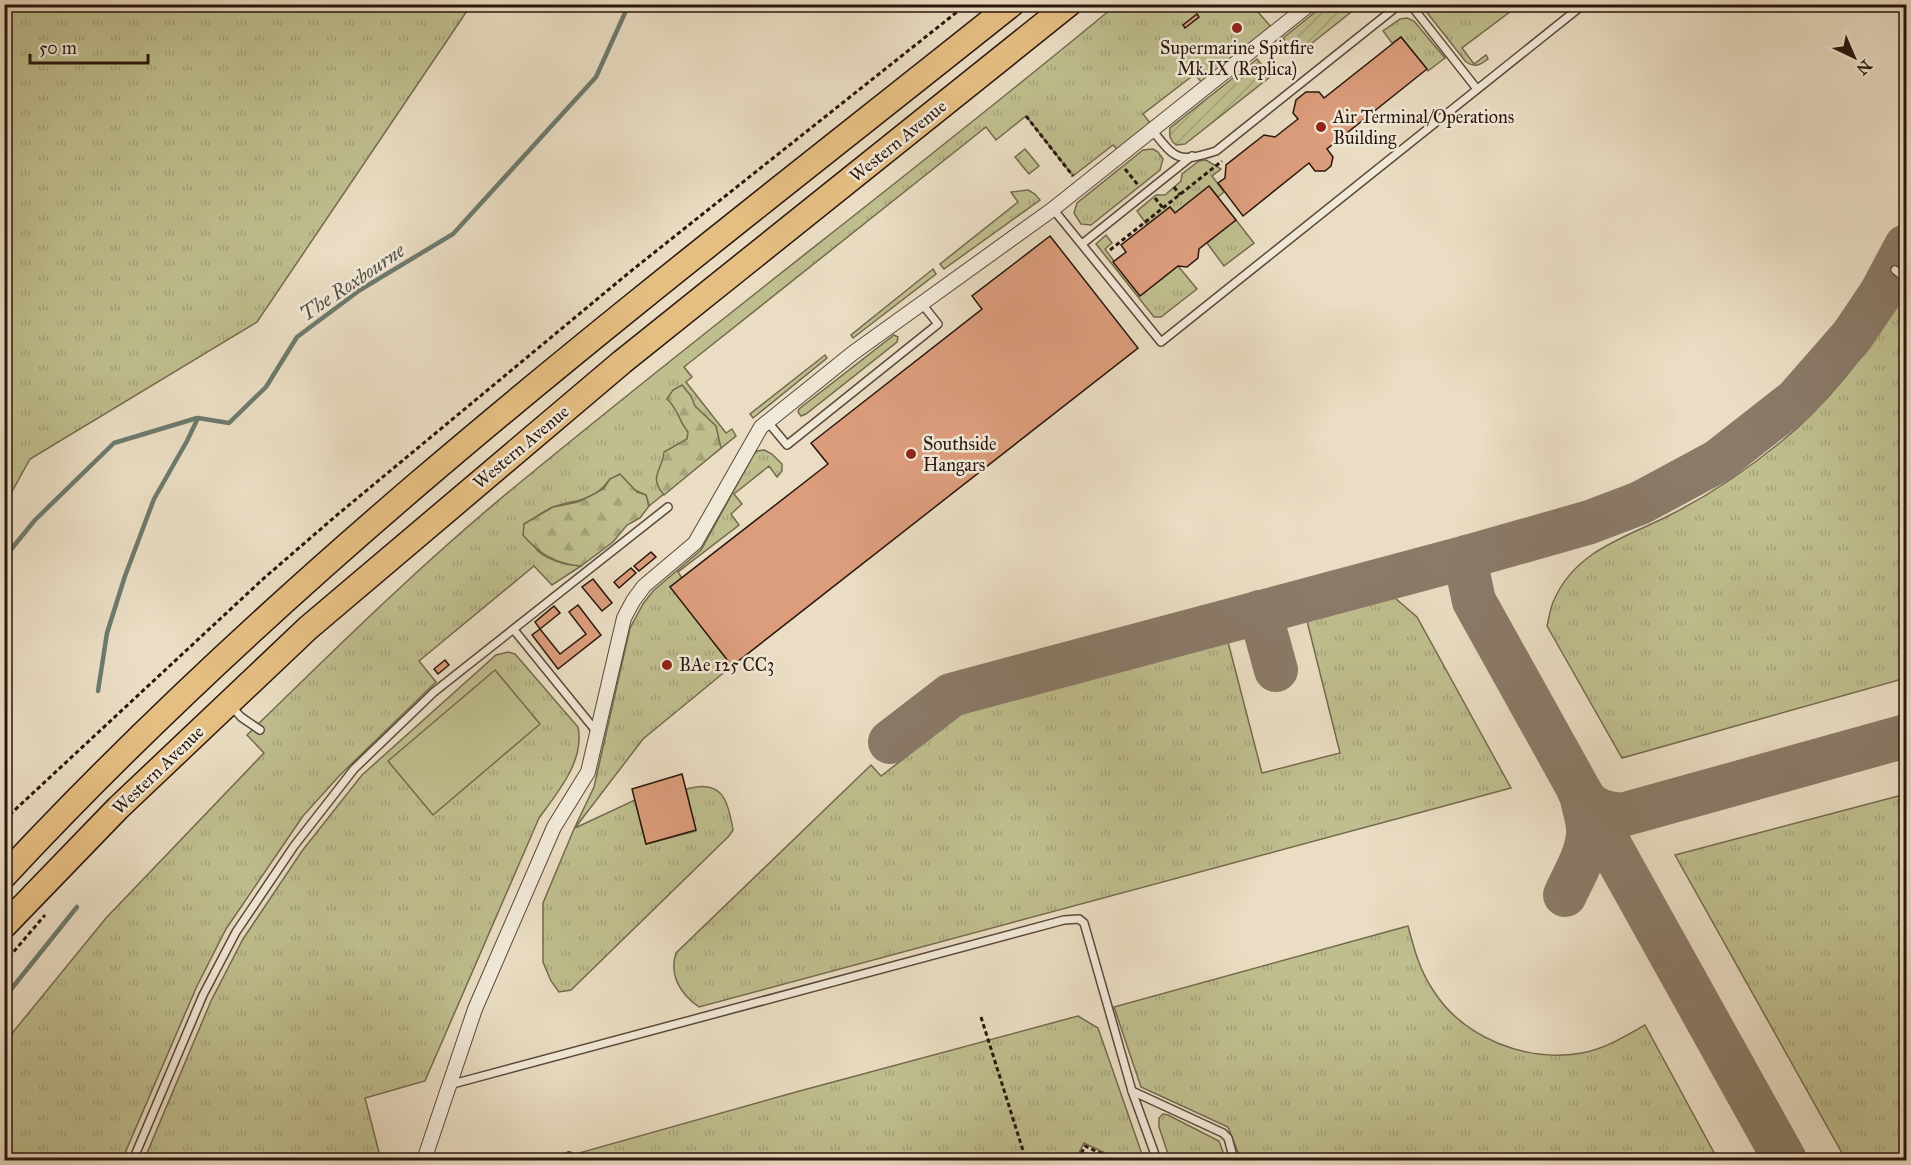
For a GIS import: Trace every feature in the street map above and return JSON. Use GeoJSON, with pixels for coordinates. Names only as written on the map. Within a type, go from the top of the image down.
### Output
{"type":"FeatureCollection","features":[{"type":"Feature","properties":{"kind":"highway","name":"Western Avenue"},"geometry":{"type":"LineString","coordinates":[[4,876],[141,734],[289,598],[430,474],[604,330],[1012,4]]}},
{"type":"Feature","properties":{"kind":"highway","name":"Western Avenue"},"geometry":{"type":"LineString","coordinates":[[4,926],[118,808],[308,628],[622,362],[1069,4]]}},
{"type":"Feature","properties":{"kind":"highway"},"geometry":{"type":"LineString","coordinates":[[4,863],[74,802]]}},
{"type":"Feature","properties":{"kind":"highway"},"geometry":{"type":"LineString","coordinates":[[4,936],[51,877]]}},
{"type":"Feature","properties":{"kind":"street"},"geometry":{"type":"LineString","coordinates":[[424,1161],[475,1009],[554,826],[588,772],[619,635],[628,609],[644,586],[695,543],[761,427],[854,353],[1053,209],[1310,4]]}},
{"type":"Feature","properties":{"kind":"lane"},"geometry":{"type":"LineString","coordinates":[[1152,130],[1172,154],[1179,157],[1216,151],[1400,4]]}},
{"type":"Feature","properties":{"kind":"lane"},"geometry":{"type":"LineString","coordinates":[[1410,4],[1477,89]]}},
{"type":"Feature","properties":{"kind":"lane"},"geometry":{"type":"LineString","coordinates":[[1053,209],[1161,342],[1584,4]]}},
{"type":"Feature","properties":{"kind":"lane"},"geometry":{"type":"LineString","coordinates":[[1082,244],[1192,156]]}},
{"type":"Feature","properties":{"kind":"lane"},"geometry":{"type":"LineString","coordinates":[[1895,270],[1906,279]]}},
{"type":"Feature","properties":{"kind":"lane"},"geometry":{"type":"LineString","coordinates":[[767,421],[787,445],[938,324],[921,304]]}},
{"type":"Feature","properties":{"kind":"lane"},"geometry":{"type":"LineString","coordinates":[[133,1161],[203,995],[236,932],[294,846],[354,770],[434,692],[668,507]]}},
{"type":"Feature","properties":{"kind":"lane"},"geometry":{"type":"LineString","coordinates":[[514,630],[598,733]]}},
{"type":"Feature","properties":{"kind":"lane"},"geometry":{"type":"LineString","coordinates":[[228,703],[241,717],[260,730]]}},
{"type":"Feature","properties":{"kind":"lane"},"geometry":{"type":"LineString","coordinates":[[448,1085],[1072,918],[1084,923],[1132,1091],[1157,1161]]}},
{"type":"Feature","properties":{"kind":"lane"},"geometry":{"type":"LineString","coordinates":[[1132,1091],[1223,1133],[1228,1138],[1234,1161]]}},
{"type":"Feature","properties":{"kind":"path"},"geometry":{"type":"LineString","coordinates":[[4,820],[263,579],[337,515],[621,279],[967,4]]}},
{"type":"Feature","properties":{"kind":"path"},"geometry":{"type":"LineString","coordinates":[[1026,116],[1074,179]]}},
{"type":"Feature","properties":{"kind":"path"},"geometry":{"type":"LineString","coordinates":[[1117,158],[1144,194]]}},
{"type":"Feature","properties":{"kind":"path"},"geometry":{"type":"LineString","coordinates":[[1110,250],[1224,159]]}},
{"type":"Feature","properties":{"kind":"path"},"geometry":{"type":"LineString","coordinates":[[1174,187],[1180,195]]}},
{"type":"Feature","properties":{"kind":"path"},"geometry":{"type":"LineString","coordinates":[[4,963],[45,915]]}},
{"type":"Feature","properties":{"kind":"path"},"geometry":{"type":"LineString","coordinates":[[981,1017],[1026,1161]]}},
{"type":"Feature","properties":{"kind":"path"},"geometry":{"type":"LineString","coordinates":[[1078,1161],[1085,1146],[1115,1161]]}},
{"type":"Feature","properties":{"kind":"green space"},"geometry":{"type":"Polygon","coordinates":[[[5,4],[471,5],[257,322],[30,459],[5,504],[5,4]]]}},
{"type":"Feature","properties":{"kind":"green space"},"geometry":{"type":"Polygon","coordinates":[[[1116,5],[1252,5],[1271,27],[1202,83],[1195,74],[1143,114],[1151,124],[1118,150],[1113,145],[1073,176],[1026,116],[996,140],[986,127],[684,367],[692,377],[686,382],[726,433],[732,429],[736,436],[649,506],[646,495],[610,479],[597,493],[553,507],[524,524],[534,546],[543,555],[562,563],[581,566],[552,585],[534,566],[419,661],[436,682],[340,775],[303,816],[226,929],[197,986],[122,1160],[5,1160],[5,1042],[106,918],[264,753],[247,735],[384,602],[491,506],[1116,5]]]}},
{"type":"Feature","properties":{"kind":"green space"},"geometry":{"type":"Polygon","coordinates":[[[1324,5],[1360,5],[1297,55],[1283,38],[1324,5]]]}},
{"type":"Feature","properties":{"kind":"green space"},"geometry":{"type":"Polygon","coordinates":[[[1421,5],[1519,5],[1462,48],[1474,64],[1486,55],[1488,59],[1475,65],[1466,62],[1421,5]]]}},
{"type":"Feature","properties":{"kind":"green space"},"geometry":{"type":"Polygon","coordinates":[[[1407,18],[1414,21],[1445,58],[1428,71],[1401,37],[1392,43],[1383,31],[1400,19],[1407,18]]]}},
{"type":"Feature","properties":{"kind":"green space"},"geometry":{"type":"Polygon","coordinates":[[[1257,59],[1271,76],[1185,144],[1176,145],[1170,138],[1170,128],[1257,59]]]}},
{"type":"Feature","properties":{"kind":"green space"},"geometry":{"type":"Polygon","coordinates":[[[1025,149],[1039,166],[1029,174],[1015,157],[1025,149]]]}},
{"type":"Feature","properties":{"kind":"green space"},"geometry":{"type":"Polygon","coordinates":[[[1153,149],[1163,159],[1160,170],[1091,225],[1081,224],[1074,213],[1077,203],[1143,150],[1153,149]]]}},
{"type":"Feature","properties":{"kind":"green space"},"geometry":{"type":"Polygon","coordinates":[[[1206,160],[1221,169],[1212,176],[1224,192],[1218,197],[1209,186],[1175,213],[1170,207],[1147,225],[1137,211],[1156,195],[1165,195],[1181,181],[1182,174],[1199,161],[1206,160]]]}},
{"type":"Feature","properties":{"kind":"green space"},"geometry":{"type":"Polygon","coordinates":[[[1028,190],[1040,200],[944,269],[940,264],[1018,202],[1011,192],[1028,190]]]}},
{"type":"Feature","properties":{"kind":"green space"},"geometry":{"type":"Polygon","coordinates":[[[1236,220],[1254,243],[1224,266],[1207,243],[1236,220]]]}},
{"type":"Feature","properties":{"kind":"green space"},"geometry":{"type":"Polygon","coordinates":[[[1106,235],[1112,243],[1105,249],[1140,296],[1178,266],[1197,289],[1161,317],[1154,317],[1096,244],[1106,235]]]}},
{"type":"Feature","properties":{"kind":"green space"},"geometry":{"type":"Polygon","coordinates":[[[933,269],[936,274],[853,338],[851,335],[933,269]]]}},
{"type":"Feature","properties":{"kind":"green space"},"geometry":{"type":"Polygon","coordinates":[[[1906,290],[1906,678],[1622,758],[1547,626],[1553,603],[1563,583],[1588,557],[1698,500],[1742,472],[1782,441],[1834,390],[1880,330],[1906,290]]]}},
{"type":"Feature","properties":{"kind":"green space"},"geometry":{"type":"Polygon","coordinates":[[[894,335],[898,337],[897,342],[801,416],[799,409],[894,335]]]}},
{"type":"Feature","properties":{"kind":"green space"},"geometry":{"type":"Polygon","coordinates":[[[825,355],[827,358],[753,418],[750,414],[825,355]]]}},
{"type":"Feature","properties":{"kind":"green space"},"geometry":{"type":"Polygon","coordinates":[[[682,385],[691,396],[695,406],[716,426],[721,448],[664,495],[659,489],[656,478],[664,452],[687,439],[688,432],[667,399],[673,390],[682,385]]]}},
{"type":"Feature","properties":{"kind":"green space"},"geometry":{"type":"Polygon","coordinates":[[[764,450],[782,464],[782,471],[777,477],[769,466],[734,494],[742,504],[731,514],[739,525],[678,572],[682,578],[671,587],[732,666],[643,739],[575,828],[635,800],[646,844],[696,831],[686,789],[708,787],[721,794],[729,809],[733,830],[571,990],[559,992],[551,981],[543,962],[543,903],[574,829],[594,787],[630,628],[653,591],[701,550],[754,454],[764,450]]]}},
{"type":"Feature","properties":{"kind":"green space"},"geometry":{"type":"Polygon","coordinates":[[[620,474],[637,492],[646,495],[649,506],[640,518],[627,525],[613,542],[581,566],[549,557],[535,548],[523,535],[524,524],[553,507],[578,502],[596,493],[604,488],[610,479],[620,474]]]}},
{"type":"Feature","properties":{"kind":"green space"},"geometry":{"type":"Polygon","coordinates":[[[1395,598],[1417,617],[1511,788],[699,1007],[686,996],[678,983],[674,969],[676,953],[871,765],[881,776],[963,713],[1228,642],[1262,773],[1340,753],[1307,621],[1395,598]]]}},
{"type":"Feature","properties":{"kind":"green space"},"geometry":{"type":"Polygon","coordinates":[[[508,652],[515,654],[578,727],[577,752],[568,776],[539,818],[425,1081],[365,1098],[381,1160],[144,1160],[211,1001],[243,939],[302,851],[362,775],[496,655],[508,652]]]}},
{"type":"Feature","properties":{"kind":"green space"},"geometry":{"type":"Polygon","coordinates":[[[495,670],[540,724],[433,815],[388,761],[495,670]]]}},
{"type":"Feature","properties":{"kind":"green space"},"geometry":{"type":"Polygon","coordinates":[[[1906,794],[1906,1160],[1846,1160],[1675,855],[1906,794]]]}},
{"type":"Feature","properties":{"kind":"green space"},"geometry":{"type":"Polygon","coordinates":[[[1408,926],[1424,975],[1446,1007],[1461,1022],[1498,1043],[1540,1054],[1582,1053],[1623,1038],[1645,1025],[1718,1160],[1241,1160],[1228,1127],[1141,1087],[1114,1007],[1408,926]]]}},
{"type":"Feature","properties":{"kind":"green space"},"geometry":{"type":"Polygon","coordinates":[[[1078,1016],[1098,1028],[1144,1160],[1120,1160],[1084,1143],[1075,1160],[1031,1160],[1029,1156],[1022,1157],[1023,1160],[577,1160],[579,1153],[1078,1016]]]}},
{"type":"Feature","properties":{"kind":"green space"},"geometry":{"type":"Polygon","coordinates":[[[1163,1114],[1219,1141],[1226,1160],[1170,1160],[1159,1127],[1159,1118],[1163,1114]]]}},
{"type":"Feature","properties":{"kind":"building"},"geometry":{"type":"Polygon","coordinates":[[[1197,14],[1199,17],[1185,28],[1183,25],[1197,14]]]}},
{"type":"Feature","properties":{"kind":"building","name":"Air Terminal/Operations Building"},"geometry":{"type":"Polygon","coordinates":[[[1401,37],[1427,69],[1327,149],[1333,157],[1331,166],[1325,171],[1315,171],[1309,163],[1243,216],[1218,183],[1225,178],[1226,165],[1264,135],[1275,137],[1298,119],[1293,113],[1296,100],[1306,92],[1319,92],[1324,98],[1401,37]]]}},
{"type":"Feature","properties":{"kind":"building"},"geometry":{"type":"Polygon","coordinates":[[[1209,186],[1236,220],[1199,249],[1198,258],[1187,267],[1178,266],[1140,296],[1113,262],[1126,252],[1121,245],[1170,207],[1175,213],[1209,186]]]}},
{"type":"Feature","properties":{"kind":"building","name":"Southside Hangars"},"geometry":{"type":"Polygon","coordinates":[[[1050,236],[1138,348],[732,666],[670,587],[828,464],[811,443],[982,309],[972,296],[1050,236]]]}},
{"type":"Feature","properties":{"kind":"building"},"geometry":{"type":"Polygon","coordinates":[[[651,552],[656,557],[639,571],[634,566],[651,552]]]}},
{"type":"Feature","properties":{"kind":"building"},"geometry":{"type":"Polygon","coordinates":[[[631,568],[636,573],[619,588],[614,582],[631,568]]]}},
{"type":"Feature","properties":{"kind":"building"},"geometry":{"type":"Polygon","coordinates":[[[593,579],[612,603],[602,611],[582,587],[593,579]]]}},
{"type":"Feature","properties":{"kind":"building"},"geometry":{"type":"Polygon","coordinates":[[[578,605],[601,635],[558,669],[532,635],[540,629],[560,654],[586,634],[569,612],[578,605]]]}},
{"type":"Feature","properties":{"kind":"building"},"geometry":{"type":"Polygon","coordinates":[[[554,606],[560,613],[540,629],[535,622],[554,606]]]}},
{"type":"Feature","properties":{"kind":"building"},"geometry":{"type":"Polygon","coordinates":[[[445,660],[449,665],[438,674],[434,669],[445,660]]]}},
{"type":"Feature","properties":{"kind":"building"},"geometry":{"type":"Polygon","coordinates":[[[682,774],[696,830],[646,844],[632,789],[682,774]]]}},
{"type":"Feature","properties":{"kind":"building"},"geometry":{"type":"Polygon","coordinates":[[[1086,1153],[1102,1160],[1082,1160],[1086,1153]]]}},
{"type":"Feature","properties":{"kind":"waterway","name":"The Roxbourne"},"geometry":{"type":"LineString","coordinates":[[98,691],[107,633],[125,576],[154,499],[198,418],[229,423],[266,387],[297,337],[360,290],[453,234],[596,77],[629,4]]}},
{"type":"Feature","properties":{"kind":"waterway"},"geometry":{"type":"LineString","coordinates":[[4,558],[35,520],[114,443],[197,418]]}},
{"type":"Feature","properties":{"kind":"waterway","name":"The Roxbourne"},"geometry":{"type":"LineString","coordinates":[[4,998],[77,907]]}},
{"type":"Feature","properties":{"kind":"taxiway"},"geometry":{"type":"LineString","coordinates":[[890,742],[951,695],[1467,557],[1590,522],[1640,503],[1718,461],[1796,400],[1852,336],[1881,293],[1906,246]]}},
{"type":"Feature","properties":{"kind":"taxiway"},"geometry":{"type":"LineString","coordinates":[[1467,557],[1474,601],[1785,1160]]}},
{"type":"Feature","properties":{"kind":"taxiway"},"geometry":{"type":"LineString","coordinates":[[1260,612],[1276,670]]}},
{"type":"Feature","properties":{"kind":"taxiway"},"geometry":{"type":"LineString","coordinates":[[1579,791],[1587,802],[1597,809],[1622,815],[1906,736]]}},
{"type":"Feature","properties":{"kind":"taxiway"},"geometry":{"type":"LineString","coordinates":[[1565,895],[1587,845],[1588,827],[1582,799]]}},
{"type":"Feature","properties":{"kind":"place","name":"Supermarine Spitfire Mk.IX (Replica)"},"geometry":{"type":"Point","coordinates":[1237,28]}},
{"type":"Feature","properties":{"kind":"place","name":"Air Terminal/Operations Building"},"geometry":{"type":"Point","coordinates":[1321,127]}},
{"type":"Feature","properties":{"kind":"place","name":"Southside Hangars"},"geometry":{"type":"Point","coordinates":[911,454]}},
{"type":"Feature","properties":{"kind":"place","name":"BAe 125 CC3"},"geometry":{"type":"Point","coordinates":[667,665]}}]}
